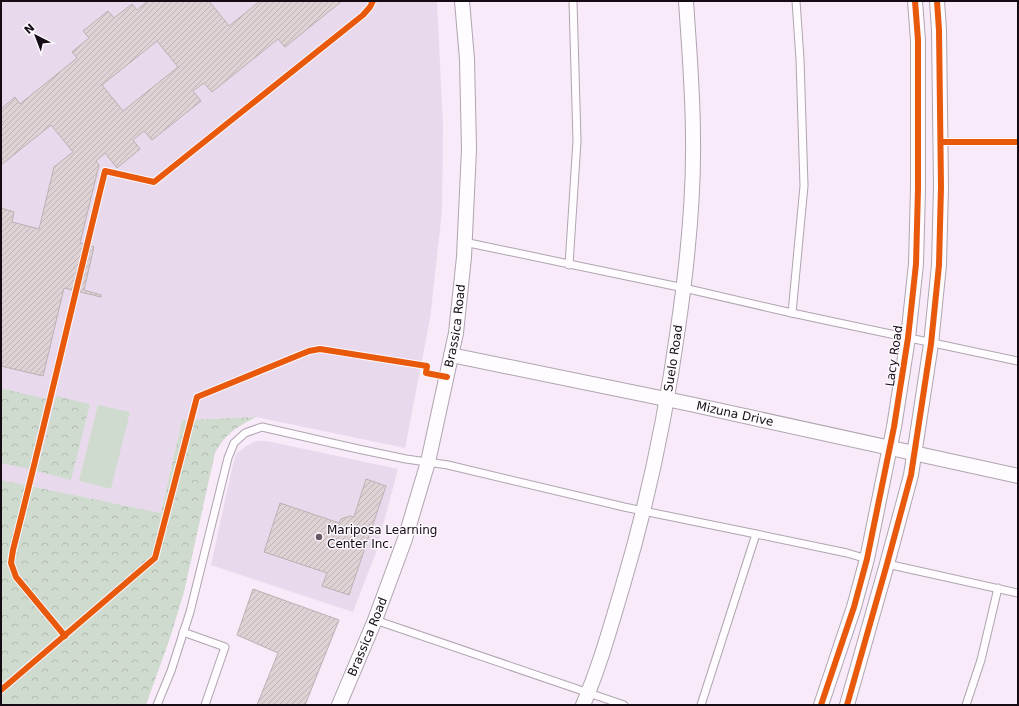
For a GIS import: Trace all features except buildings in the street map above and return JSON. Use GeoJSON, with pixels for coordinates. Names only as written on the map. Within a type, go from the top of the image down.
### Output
{"type":"FeatureCollection","features":[{"type":"Feature","properties":{"kind":"street","name":"Brassica Road"},"geometry":{"type":"LineString","coordinates":[[339,705],[376,620],[405,539],[428,462],[456,334],[464,242],[469,149],[467,59],[462,1]]}},
{"type":"Feature","properties":{"kind":"street","name":"Suelo Road"},"geometry":{"type":"LineString","coordinates":[[586,699],[603,652],[627,572],[643,511],[662,428],[684,288],[690,212],[693,139],[686,1]]}},
{"type":"Feature","properties":{"kind":"street","name":"Lacy Road"},"geometry":{"type":"LineString","coordinates":[[822,705],[854,607],[866,559],[890,448],[908,338],[916,264],[918,189],[918,40],[915,1]]}},
{"type":"Feature","properties":{"kind":"street"},"geometry":{"type":"LineString","coordinates":[[847,705],[887,564],[910,475],[931,344],[939,265],[941,187],[939,30],[937,1]]}},
{"type":"Feature","properties":{"kind":"street","name":"Mizuna Drive"},"geometry":{"type":"LineString","coordinates":[[451,355],[667,399],[1018,476]]}},
{"type":"Feature","properties":{"kind":"lane"},"geometry":{"type":"LineString","coordinates":[[570,265],[577,141],[573,1]]}},
{"type":"Feature","properties":{"kind":"lane"},"geometry":{"type":"LineString","coordinates":[[792,314],[804,186],[800,59],[796,1]]}},
{"type":"Feature","properties":{"kind":"lane"},"geometry":{"type":"LineString","coordinates":[[464,242],[684,288],[792,314],[931,344],[1018,361]]}},
{"type":"Feature","properties":{"kind":"lane"},"geometry":{"type":"LineString","coordinates":[[157,705],[171,672],[190,612],[228,458],[234,444],[245,434],[262,427],[341,446],[448,465],[643,511],[846,553],[866,559]]}},
{"type":"Feature","properties":{"kind":"lane"},"geometry":{"type":"LineString","coordinates":[[701,705],[756,534]]}},
{"type":"Feature","properties":{"kind":"lane"},"geometry":{"type":"LineString","coordinates":[[887,564],[1018,593]]}},
{"type":"Feature","properties":{"kind":"lane"},"geometry":{"type":"LineString","coordinates":[[966,705],[981,660],[998,588]]}},
{"type":"Feature","properties":{"kind":"lane"},"geometry":{"type":"LineString","coordinates":[[376,620],[586,699],[624,705]]}},
{"type":"Feature","properties":{"kind":"lane"},"geometry":{"type":"LineString","coordinates":[[184,632],[225,647],[205,705]]}},
{"type":"Feature","properties":{"kind":"shaded area"},"geometry":{"type":"Polygon","coordinates":[[[1,1],[437,1],[443,126],[442,211],[430,319],[405,448],[256,417],[182,420],[161,513],[1,480],[1,1]]]}},
{"type":"Feature","properties":{"kind":"shaded area"},"geometry":{"type":"Polygon","coordinates":[[[256,441],[267,441],[398,469],[375,555],[353,612],[211,565],[236,454],[246,446],[256,441]]]}},
{"type":"Feature","properties":{"kind":"green space"},"geometry":{"type":"Polygon","coordinates":[[[1,388],[46,399],[29,469],[1,463],[1,388]]]}},
{"type":"Feature","properties":{"kind":"green space"},"geometry":{"type":"Polygon","coordinates":[[[56,396],[90,404],[71,480],[37,471],[56,396]]]}},
{"type":"Feature","properties":{"kind":"green space"},"geometry":{"type":"Polygon","coordinates":[[[98,405],[130,412],[111,489],[79,481],[98,405]]]}},
{"type":"Feature","properties":{"kind":"green space"},"geometry":{"type":"Polygon","coordinates":[[[256,417],[232,431],[215,453],[184,592],[170,638],[146,705],[1,705],[1,480],[161,513],[182,420],[256,417]]]}},
{"type":"Feature","properties":{"kind":"cycle path"},"geometry":{"type":"LineString","coordinates":[[65,636],[16,577],[11,563],[105,171],[154,182],[363,15],[373,1]]}},
{"type":"Feature","properties":{"kind":"cycle path"},"geometry":{"type":"LineString","coordinates":[[821,705],[854,607],[867,559],[894,427],[908,338],[916,264],[918,189],[918,40],[915,1]]}},
{"type":"Feature","properties":{"kind":"cycle path"},"geometry":{"type":"LineString","coordinates":[[847,705],[911,475],[931,344],[939,265],[941,187],[939,30],[937,1]]}},
{"type":"Feature","properties":{"kind":"cycle path"},"geometry":{"type":"LineString","coordinates":[[941,142],[1018,142]]}},
{"type":"Feature","properties":{"kind":"cycle path"},"geometry":{"type":"LineString","coordinates":[[1,690],[155,558],[197,397],[309,351],[320,349],[427,366],[426,373],[447,377]]}},
{"type":"Feature","properties":{"kind":"place","name":"Mariposa Learning Center Inc."},"geometry":{"type":"Point","coordinates":[319,537]}}]}
